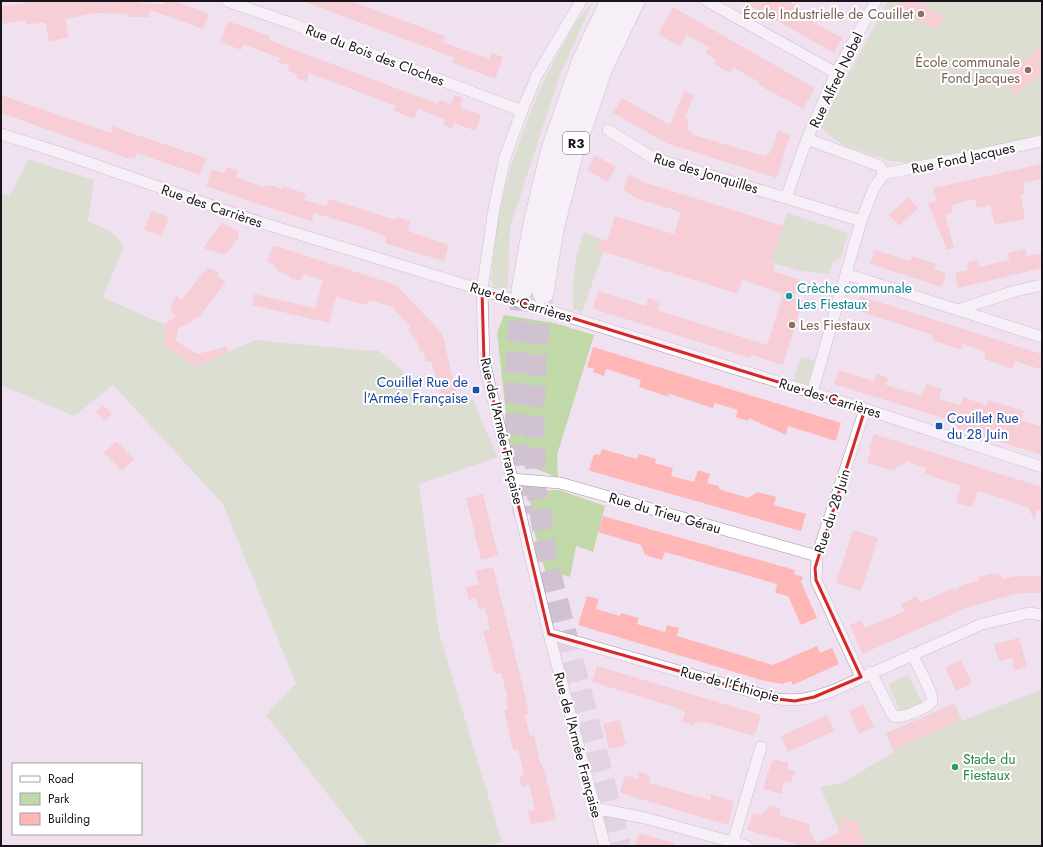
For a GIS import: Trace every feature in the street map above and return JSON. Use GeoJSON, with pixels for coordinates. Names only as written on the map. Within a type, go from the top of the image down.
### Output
{"type":"FeatureCollection","features":[{"type":"Feature","properties":{"kind":"highway","name":"R3"},"geometry":{"type":"LineString","coordinates":[[522,290],[534,223],[552,149],[583,60],[611,1]]}},
{"type":"Feature","properties":{"kind":"highway","name":"R3"},"geometry":{"type":"LineString","coordinates":[[543,293],[553,230],[572,155],[602,68],[634,1]]}},
{"type":"Feature","properties":{"kind":"street","name":"Rue du Bois des Cloches"},"geometry":{"type":"LineString","coordinates":[[227,1],[293,24],[522,111]]}},
{"type":"Feature","properties":{"kind":"street","name":"Rue de l'Armée Française"},"geometry":{"type":"LineString","coordinates":[[581,1],[537,75],[505,157],[498,185],[482,290],[484,361],[549,634],[605,846]]}},
{"type":"Feature","properties":{"kind":"street"},"geometry":{"type":"LineString","coordinates":[[707,1],[836,72]]}},
{"type":"Feature","properties":{"kind":"street","name":"Rue Alfred Nobel"},"geometry":{"type":"LineString","coordinates":[[786,198],[807,139],[836,72],[876,1]]}},
{"type":"Feature","properties":{"kind":"street","name":"Rue des Jonquilles"},"geometry":{"type":"LineString","coordinates":[[608,130],[653,158],[861,221]]}},
{"type":"Feature","properties":{"kind":"street","name":"Rue des Carrières"},"geometry":{"type":"LineString","coordinates":[[1,134],[259,222],[865,409],[1042,467]]}},
{"type":"Feature","properties":{"kind":"street"},"geometry":{"type":"LineString","coordinates":[[807,139],[880,166],[884,174],[874,188],[861,221],[812,393]]}},
{"type":"Feature","properties":{"kind":"street","name":"Rue Fond Jacques"},"geometry":{"type":"LineString","coordinates":[[884,174],[1042,141]]}},
{"type":"Feature","properties":{"kind":"street"},"geometry":{"type":"LineString","coordinates":[[846,274],[1042,336]]}},
{"type":"Feature","properties":{"kind":"street"},"geometry":{"type":"LineString","coordinates":[[958,310],[1015,291],[1042,285]]}},
{"type":"Feature","properties":{"kind":"street","name":"Rue du 28 Juin"},"geometry":{"type":"LineString","coordinates":[[861,677],[816,580],[817,556],[865,409]]}},
{"type":"Feature","properties":{"kind":"street","name":"Rue du Trieu Gérau"},"geometry":{"type":"LineString","coordinates":[[512,479],[560,483],[817,556]]}},
{"type":"Feature","properties":{"kind":"street","name":"Rue de l'Éthiopie"},"geometry":{"type":"LineString","coordinates":[[549,634],[777,699],[795,701],[832,691],[871,672],[982,624],[1029,613],[1042,614]]}},
{"type":"Feature","properties":{"kind":"street"},"geometry":{"type":"LineString","coordinates":[[871,672],[893,716],[900,717],[925,708],[931,703],[932,700],[929,690],[912,654]]}},
{"type":"Feature","properties":{"kind":"street"},"geometry":{"type":"LineString","coordinates":[[733,842],[761,747]]}},
{"type":"Feature","properties":{"kind":"street"},"geometry":{"type":"LineString","coordinates":[[595,808],[645,818],[747,846]]}},
{"type":"Feature","properties":{"kind":"highlighted area"},"geometry":{"type":"Polygon","coordinates":[[[482,290],[865,409],[815,568],[816,580],[861,677],[814,697],[795,701],[777,699],[549,634],[484,361],[482,290]]]}},
{"type":"Feature","properties":{"kind":"green space"},"geometry":{"type":"Polygon","coordinates":[[[888,1],[1042,1],[1042,136],[915,163],[890,161],[848,147],[831,137],[820,127],[888,1]]]}},
{"type":"Feature","properties":{"kind":"green space"},"geometry":{"type":"Polygon","coordinates":[[[592,3],[559,78],[510,227],[508,288],[494,288],[491,279],[497,221],[511,165],[530,113],[546,76],[576,22],[592,3]]]}},
{"type":"Feature","properties":{"kind":"green space"},"geometry":{"type":"Polygon","coordinates":[[[29,159],[94,180],[88,221],[112,232],[124,247],[103,297],[164,324],[164,345],[196,367],[255,340],[361,350],[377,350],[401,369],[430,409],[441,397],[457,393],[474,400],[478,413],[498,457],[419,484],[439,633],[502,842],[483,846],[368,846],[266,715],[296,684],[223,504],[113,385],[74,416],[1,385],[1,194],[10,195],[29,159]]]}},
{"type":"Feature","properties":{"kind":"green space"},"geometry":{"type":"Polygon","coordinates":[[[787,213],[848,233],[841,257],[833,262],[829,274],[801,271],[770,262],[787,213]]]}},
{"type":"Feature","properties":{"kind":"green space"},"geometry":{"type":"Polygon","coordinates":[[[584,232],[601,239],[598,250],[603,252],[582,313],[573,308],[573,284],[576,257],[584,232]]]}},
{"type":"Feature","properties":{"kind":"green space"},"geometry":{"type":"Polygon","coordinates":[[[504,315],[554,323],[594,335],[557,455],[558,478],[511,458],[497,333],[504,315]]]}},
{"type":"Feature","properties":{"kind":"green space"},"geometry":{"type":"Polygon","coordinates":[[[801,357],[815,361],[807,385],[793,381],[801,357]]]}},
{"type":"Feature","properties":{"kind":"green space"},"geometry":{"type":"Polygon","coordinates":[[[559,490],[605,506],[593,552],[576,546],[570,577],[554,572],[549,585],[533,527],[529,491],[559,490]]]}},
{"type":"Feature","properties":{"kind":"green space"},"geometry":{"type":"Polygon","coordinates":[[[908,674],[922,702],[901,712],[888,684],[908,674]]]}},
{"type":"Feature","properties":{"kind":"green space","name":"Stade du Fiestaux"},"geometry":{"type":"Polygon","coordinates":[[[1042,689],[1042,846],[846,846],[820,787],[842,783],[894,752],[886,733],[955,703],[962,721],[1042,689]]]}},
{"type":"Feature","properties":{"kind":"building"},"geometry":{"type":"Polygon","coordinates":[[[32,1],[140,1],[140,3],[164,4],[166,1],[175,1],[209,14],[203,29],[150,10],[149,17],[127,17],[127,14],[95,13],[65,19],[69,37],[49,42],[45,22],[27,25],[26,20],[1,24],[1,7],[32,1]]]}},
{"type":"Feature","properties":{"kind":"building"},"geometry":{"type":"Polygon","coordinates":[[[306,1],[351,1],[445,36],[443,42],[489,59],[492,53],[503,57],[495,79],[453,63],[455,58],[306,1]]]}},
{"type":"Feature","properties":{"kind":"building"},"geometry":{"type":"Polygon","coordinates":[[[742,1],[788,1],[808,13],[805,17],[842,38],[834,53],[742,1]]]}},
{"type":"Feature","properties":{"kind":"building","name":"École Industrielle de Couillet"},"geometry":{"type":"Polygon","coordinates":[[[902,1],[925,1],[923,5],[945,17],[937,30],[915,18],[914,20],[897,10],[902,1]]]}},
{"type":"Feature","properties":{"kind":"building"},"geometry":{"type":"Polygon","coordinates":[[[673,7],[815,88],[803,109],[759,85],[760,83],[733,67],[730,73],[713,63],[716,60],[705,53],[709,47],[687,35],[680,47],[658,34],[673,7]]]}},
{"type":"Feature","properties":{"kind":"building"},"geometry":{"type":"Polygon","coordinates":[[[228,21],[270,36],[269,40],[438,104],[439,100],[451,104],[454,95],[463,98],[460,107],[481,115],[476,131],[454,123],[452,129],[443,125],[445,119],[418,109],[414,119],[394,111],[396,106],[309,73],[306,82],[296,78],[297,74],[288,71],[290,66],[278,62],[280,58],[243,44],[241,50],[220,42],[228,21]]]}},
{"type":"Feature","properties":{"kind":"building","name":"École communale Fond Jacques"},"geometry":{"type":"Polygon","coordinates":[[[1042,45],[1042,74],[1014,95],[1004,77],[1030,57],[1042,45]]]}},
{"type":"Feature","properties":{"kind":"building"},"geometry":{"type":"Polygon","coordinates":[[[684,91],[694,95],[685,118],[689,120],[687,129],[694,135],[764,156],[771,152],[778,130],[790,135],[777,178],[668,144],[613,113],[622,98],[670,125],[684,91]]]}},
{"type":"Feature","properties":{"kind":"building"},"geometry":{"type":"Polygon","coordinates":[[[1,95],[111,133],[113,125],[125,131],[206,158],[200,175],[137,153],[134,159],[130,157],[129,159],[1,113],[1,95]]]}},
{"type":"Feature","properties":{"kind":"building"},"geometry":{"type":"Polygon","coordinates":[[[595,155],[616,167],[608,182],[587,170],[595,155]]]}},
{"type":"Feature","properties":{"kind":"building"},"geometry":{"type":"Polygon","coordinates":[[[1042,164],[1042,179],[1023,183],[1025,194],[1021,195],[1025,219],[995,225],[990,205],[977,208],[975,199],[951,205],[953,213],[945,214],[954,248],[947,250],[928,203],[937,201],[933,188],[1042,164]]]}},
{"type":"Feature","properties":{"kind":"building"},"geometry":{"type":"Polygon","coordinates":[[[227,167],[238,171],[236,177],[264,187],[265,185],[271,185],[282,189],[283,186],[306,194],[304,200],[326,206],[329,199],[396,220],[397,217],[410,221],[408,231],[449,245],[444,261],[385,243],[387,237],[358,226],[314,213],[312,221],[206,186],[212,169],[224,173],[227,167]]]}},
{"type":"Feature","properties":{"kind":"building"},"geometry":{"type":"Polygon","coordinates":[[[629,174],[643,182],[784,226],[771,264],[775,265],[773,271],[800,280],[794,298],[803,301],[783,365],[751,355],[750,358],[593,309],[598,291],[646,306],[648,298],[660,302],[657,310],[767,345],[783,294],[742,280],[738,294],[598,250],[601,239],[607,241],[615,216],[674,234],[680,213],[638,199],[623,190],[629,174]]]}},
{"type":"Feature","properties":{"kind":"building"},"geometry":{"type":"Polygon","coordinates":[[[908,197],[918,208],[899,226],[889,215],[908,197]]]}},
{"type":"Feature","properties":{"kind":"building"},"geometry":{"type":"Polygon","coordinates":[[[152,211],[169,217],[162,236],[144,230],[152,211]]]}},
{"type":"Feature","properties":{"kind":"building"},"geometry":{"type":"Polygon","coordinates":[[[222,223],[238,232],[239,237],[225,255],[203,248],[222,223]]]}},
{"type":"Feature","properties":{"kind":"building"},"geometry":{"type":"Polygon","coordinates":[[[273,245],[396,285],[442,333],[458,399],[443,403],[431,361],[426,362],[423,351],[421,354],[417,342],[408,330],[411,327],[392,307],[369,300],[367,305],[336,297],[329,323],[252,305],[254,294],[315,308],[323,280],[303,274],[301,281],[289,278],[290,276],[278,272],[279,269],[274,267],[275,265],[267,262],[273,245]]]}},
{"type":"Feature","properties":{"kind":"building"},"geometry":{"type":"Polygon","coordinates":[[[1025,249],[1027,256],[1042,253],[1042,268],[958,288],[955,273],[968,270],[966,263],[978,260],[980,267],[1009,260],[1008,253],[1025,249]]]}},
{"type":"Feature","properties":{"kind":"building"},"geometry":{"type":"Polygon","coordinates":[[[875,250],[910,261],[912,256],[936,264],[934,269],[946,273],[942,287],[870,264],[875,250]]]}},
{"type":"Feature","properties":{"kind":"building"},"geometry":{"type":"Polygon","coordinates":[[[207,268],[219,272],[217,275],[226,282],[199,317],[178,329],[176,341],[197,354],[226,347],[228,352],[197,367],[164,345],[164,324],[176,317],[170,309],[176,295],[181,300],[207,268]]]}},
{"type":"Feature","properties":{"kind":"building"},"geometry":{"type":"Polygon","coordinates":[[[860,296],[1042,354],[1042,370],[1015,361],[1013,369],[984,359],[986,352],[963,344],[961,350],[932,340],[933,335],[855,310],[860,296]]]}},
{"type":"Feature","properties":{"kind":"building"},"geometry":{"type":"Polygon","coordinates":[[[593,347],[841,423],[836,441],[788,426],[786,435],[749,418],[748,421],[736,417],[738,410],[715,403],[713,408],[667,393],[670,397],[639,387],[641,380],[606,369],[604,376],[593,372],[594,369],[587,367],[593,347]]]}},
{"type":"Feature","properties":{"kind":"building"},"geometry":{"type":"Polygon","coordinates":[[[839,370],[874,381],[877,374],[888,378],[886,385],[922,396],[926,384],[942,389],[939,399],[961,405],[963,397],[986,405],[988,400],[1024,411],[1021,420],[1042,427],[1042,455],[953,427],[955,422],[834,384],[839,370]]]}},
{"type":"Feature","properties":{"kind":"building"},"geometry":{"type":"Polygon","coordinates":[[[103,405],[112,414],[104,421],[96,412],[103,405]]]}},
{"type":"Feature","properties":{"kind":"building"},"geometry":{"type":"Polygon","coordinates":[[[874,434],[1042,487],[1042,512],[1037,510],[1034,520],[1028,507],[978,491],[972,507],[956,503],[961,486],[924,474],[926,468],[906,461],[905,464],[902,463],[901,467],[897,466],[895,471],[867,463],[871,450],[869,449],[874,434]]]}},
{"type":"Feature","properties":{"kind":"building"},"geometry":{"type":"Polygon","coordinates":[[[116,441],[134,459],[122,471],[104,453],[116,441]]]}},
{"type":"Feature","properties":{"kind":"building"},"geometry":{"type":"Polygon","coordinates":[[[602,449],[637,459],[639,454],[656,459],[655,463],[673,468],[671,476],[694,482],[698,470],[710,474],[707,483],[719,486],[719,489],[748,498],[758,492],[776,497],[774,505],[806,514],[801,531],[589,470],[594,454],[600,455],[602,449]]]}},
{"type":"Feature","properties":{"kind":"building"},"geometry":{"type":"Polygon","coordinates":[[[483,494],[498,555],[481,560],[466,498],[483,494]]]}},
{"type":"Feature","properties":{"kind":"building"},"geometry":{"type":"Polygon","coordinates":[[[603,516],[795,570],[794,574],[803,577],[801,582],[817,618],[801,625],[788,596],[775,593],[777,584],[665,552],[662,560],[645,555],[641,545],[598,532],[603,516]]]}},
{"type":"Feature","properties":{"kind":"building"},"geometry":{"type":"Polygon","coordinates":[[[853,530],[878,538],[861,591],[836,583],[853,530]]]}},
{"type":"Feature","properties":{"kind":"building"},"geometry":{"type":"Polygon","coordinates":[[[493,567],[525,695],[529,714],[525,715],[530,736],[534,735],[556,819],[539,823],[531,824],[528,812],[535,810],[529,785],[522,787],[519,777],[524,775],[518,749],[513,750],[504,710],[508,709],[506,699],[508,699],[501,673],[495,674],[483,631],[490,630],[485,608],[479,610],[476,598],[469,600],[465,587],[479,584],[475,571],[493,567]]]}},
{"type":"Feature","properties":{"kind":"building"},"geometry":{"type":"Polygon","coordinates":[[[995,573],[996,575],[1001,574],[1002,579],[1017,576],[1042,576],[1042,593],[1020,593],[971,606],[862,654],[850,625],[861,620],[865,628],[904,611],[901,604],[917,596],[920,603],[953,588],[954,590],[966,584],[979,581],[978,577],[995,573]]]}},
{"type":"Feature","properties":{"kind":"building"},"geometry":{"type":"Polygon","coordinates":[[[587,596],[599,599],[596,609],[620,616],[621,613],[639,618],[637,624],[665,632],[667,625],[679,628],[677,636],[773,665],[817,646],[820,653],[832,648],[839,664],[793,685],[791,681],[782,684],[765,681],[578,625],[587,596]]]}},
{"type":"Feature","properties":{"kind":"building"},"geometry":{"type":"Polygon","coordinates":[[[1019,638],[1027,666],[1014,671],[1012,658],[999,661],[994,644],[1019,638]]]}},
{"type":"Feature","properties":{"kind":"building"},"geometry":{"type":"Polygon","coordinates":[[[961,660],[972,683],[956,691],[945,667],[961,660]]]}},
{"type":"Feature","properties":{"kind":"building"},"geometry":{"type":"Polygon","coordinates":[[[597,666],[761,715],[756,732],[754,731],[753,736],[702,721],[701,723],[695,722],[694,726],[682,722],[685,713],[677,708],[592,682],[597,666]]]}},
{"type":"Feature","properties":{"kind":"building"},"geometry":{"type":"Polygon","coordinates":[[[863,704],[874,727],[859,734],[849,711],[863,704]]]}},
{"type":"Feature","properties":{"kind":"building"},"geometry":{"type":"Polygon","coordinates":[[[953,704],[960,720],[894,750],[887,734],[953,704]]]}},
{"type":"Feature","properties":{"kind":"building"},"geometry":{"type":"Polygon","coordinates":[[[827,715],[834,731],[788,752],[781,736],[827,715]]]}},
{"type":"Feature","properties":{"kind":"building"},"geometry":{"type":"Polygon","coordinates":[[[620,720],[626,745],[609,749],[603,724],[620,720]]]}},
{"type":"Feature","properties":{"kind":"building"},"geometry":{"type":"Polygon","coordinates":[[[773,759],[788,763],[788,769],[795,771],[791,783],[784,781],[781,794],[763,789],[773,759]]]}},
{"type":"Feature","properties":{"kind":"building"},"geometry":{"type":"Polygon","coordinates":[[[639,772],[651,776],[649,783],[710,800],[711,794],[734,801],[728,825],[620,793],[625,775],[638,779],[639,772]]]}},
{"type":"Feature","properties":{"kind":"building"},"geometry":{"type":"Polygon","coordinates":[[[769,805],[781,808],[779,815],[810,824],[809,828],[816,843],[839,833],[838,830],[843,828],[838,817],[856,821],[867,846],[802,846],[747,830],[753,813],[761,815],[768,809],[769,805]]]}},
{"type":"Feature","properties":{"kind":"building"},"geometry":{"type":"Polygon","coordinates":[[[639,833],[674,843],[674,846],[635,846],[639,833]]]}},
{"type":"Feature","properties":{"kind":"tunnel"},"geometry":{"type":"LineString","coordinates":[[522,290],[516,353],[515,400],[519,477],[523,514]]}},
{"type":"Feature","properties":{"kind":"tunnel"},"geometry":{"type":"LineString","coordinates":[[543,293],[536,366],[534,416],[536,487],[548,563],[621,846]]}},
{"type":"Feature","properties":{"kind":"place","name":"École Industrielle de Couillet"},"geometry":{"type":"Point","coordinates":[921,14]}},
{"type":"Feature","properties":{"kind":"place","name":"École communale Fond Jacques"},"geometry":{"type":"Point","coordinates":[1028,70]}},
{"type":"Feature","properties":{"kind":"place","name":"Crèche communale Les Fiestaux"},"geometry":{"type":"Point","coordinates":[789,296]}},
{"type":"Feature","properties":{"kind":"place","name":"Les Fiestaux"},"geometry":{"type":"Point","coordinates":[792,325]}},
{"type":"Feature","properties":{"kind":"place","name":"Couillet Rue de l'Armée Française"},"geometry":{"type":"Point","coordinates":[476,390]}},
{"type":"Feature","properties":{"kind":"place","name":"Couillet Rue du 28 Juin"},"geometry":{"type":"Point","coordinates":[939,426]}},
{"type":"Feature","properties":{"kind":"place","name":"Stade du Fiestaux"},"geometry":{"type":"Point","coordinates":[955,767]}}]}
